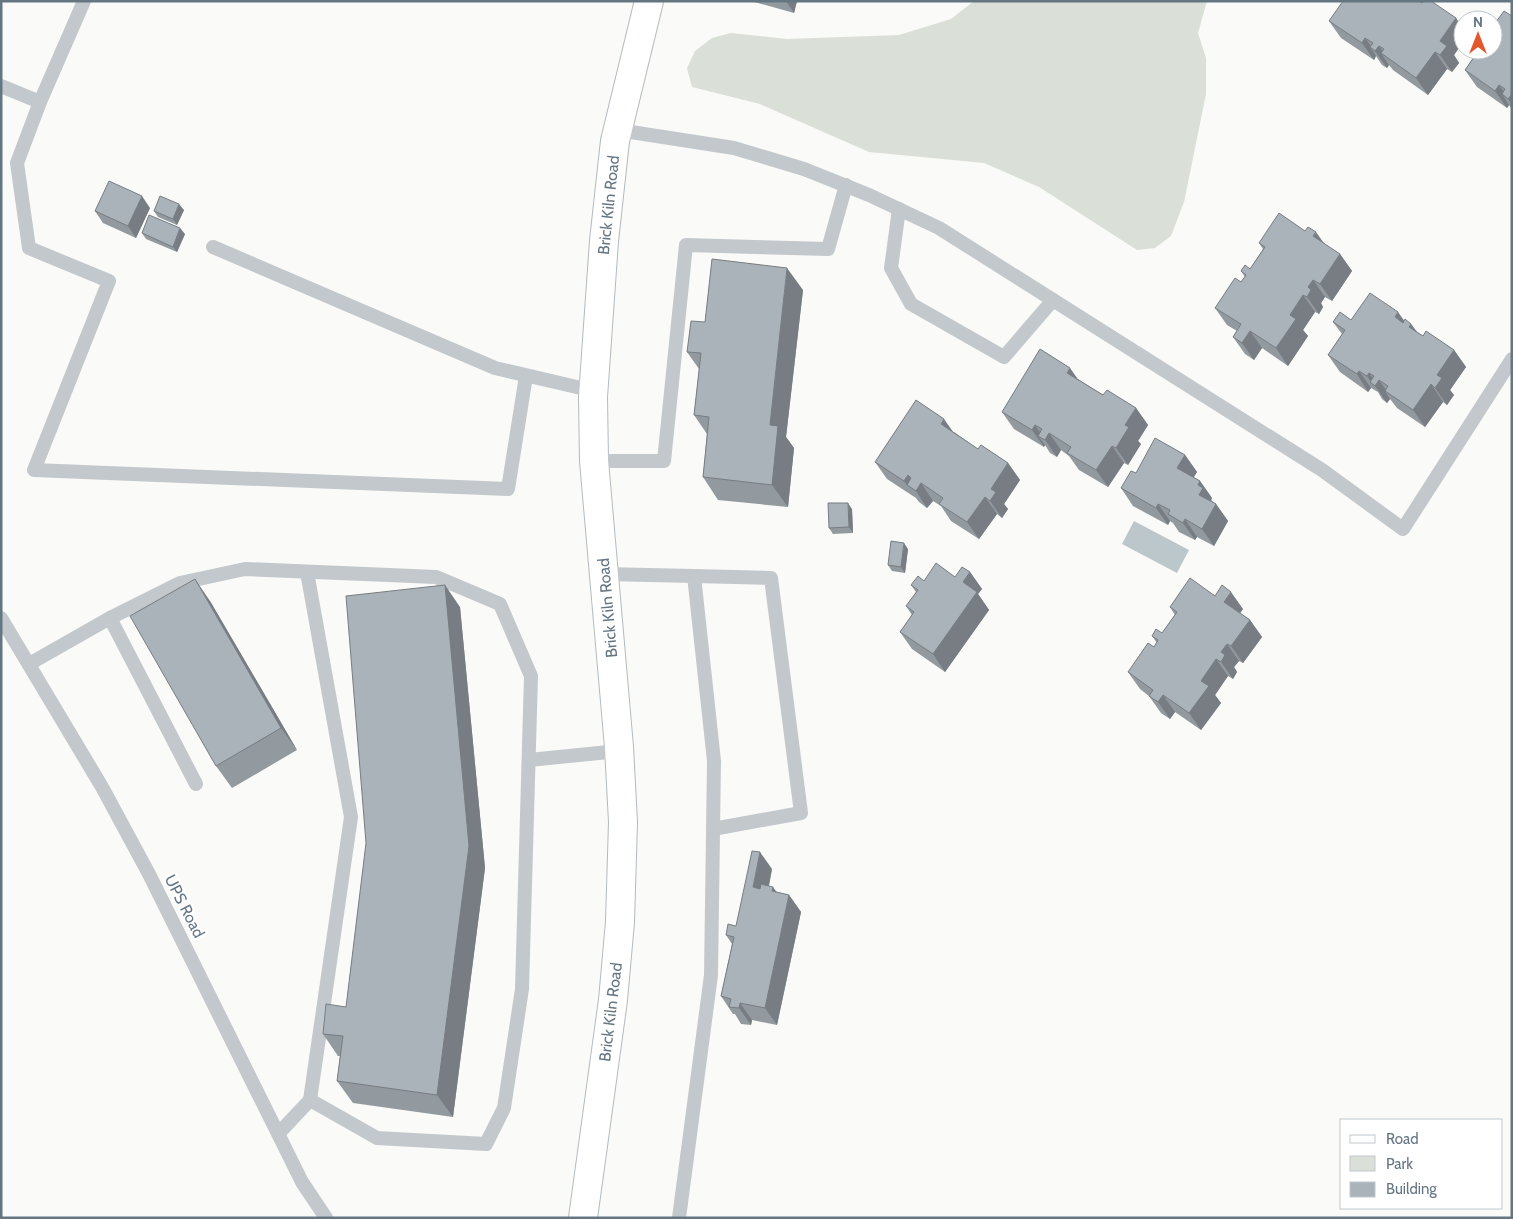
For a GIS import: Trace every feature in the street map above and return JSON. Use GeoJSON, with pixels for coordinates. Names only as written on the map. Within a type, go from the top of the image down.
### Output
{"type":"FeatureCollection","features":[{"type":"Feature","properties":{"kind":"street","name":"Brick Kiln Road"},"geometry":{"type":"LineString","coordinates":[[582,1218],[613,1000],[620,922],[623,822],[620,751],[594,461],[594,391],[604,241],[618,130],[649,1]]}},
{"type":"Feature","properties":{"kind":"lane"},"geometry":{"type":"LineString","coordinates":[[84,1],[40,102],[17,163],[29,248],[109,281],[34,470],[508,489],[526,376]]}},
{"type":"Feature","properties":{"kind":"lane"},"geometry":{"type":"LineString","coordinates":[[1,86],[40,102]]}},
{"type":"Feature","properties":{"kind":"lane"},"geometry":{"type":"LineString","coordinates":[[618,130],[734,148],[804,169],[846,185],[939,228],[1322,470],[1403,529],[1512,359]]}},
{"type":"Feature","properties":{"kind":"lane"},"geometry":{"type":"LineString","coordinates":[[594,461],[664,461],[686,245],[828,249],[846,185]]}},
{"type":"Feature","properties":{"kind":"lane"},"geometry":{"type":"LineString","coordinates":[[899,209],[891,268],[911,304],[1004,357],[1054,300]]}},
{"type":"Feature","properties":{"kind":"lane"},"geometry":{"type":"LineString","coordinates":[[213,246],[495,368],[594,391]]}},
{"type":"Feature","properties":{"kind":"lane"},"geometry":{"type":"LineString","coordinates":[[29,664],[110,618],[180,583],[245,569],[436,577],[500,604],[531,676],[522,989],[504,1108],[486,1144],[377,1138],[310,1100]]}},
{"type":"Feature","properties":{"kind":"lane"},"geometry":{"type":"LineString","coordinates":[[278,1134],[310,1100],[351,817],[307,572]]}},
{"type":"Feature","properties":{"kind":"lane"},"geometry":{"type":"LineString","coordinates":[[604,574],[771,578],[801,813],[713,829]]}},
{"type":"Feature","properties":{"kind":"lane"},"geometry":{"type":"LineString","coordinates":[[679,1218],[711,975],[714,761],[694,576]]}},
{"type":"Feature","properties":{"kind":"lane","name":"UPS Road"},"geometry":{"type":"LineString","coordinates":[[2,617],[102,787],[149,874],[302,1182],[326,1218]]}},
{"type":"Feature","properties":{"kind":"lane"},"geometry":{"type":"LineString","coordinates":[[110,618],[196,784]]}},
{"type":"Feature","properties":{"kind":"lane"},"geometry":{"type":"LineString","coordinates":[[529,760],[620,751]]}},
{"type":"Feature","properties":{"kind":"green space"},"geometry":{"type":"Polygon","coordinates":[[[974,1],[1207,1],[1198,33],[1206,58],[1206,94],[1184,202],[1171,236],[1155,248],[1137,250],[1039,187],[984,163],[869,152],[760,104],[692,87],[687,68],[695,51],[712,38],[731,33],[787,39],[899,35],[951,19],[974,1]]]}},
{"type":"Feature","properties":{"kind":"shaded area"},"geometry":{"type":"Polygon","coordinates":[[[1134,521],[1189,550],[1177,573],[1122,544],[1134,521]]]}},
{"type":"Feature","properties":{"kind":"building"},"geometry":{"type":"Polygon","coordinates":[[[1343,1],[1419,1],[1422,3],[1424,1],[1431,1],[1453,16],[1453,22],[1440,41],[1447,46],[1440,55],[1435,52],[1416,78],[1381,53],[1384,49],[1379,46],[1375,51],[1370,47],[1373,43],[1365,38],[1362,43],[1329,21],[1343,1]]]}},
{"type":"Feature","properties":{"kind":"building"},"geometry":{"type":"Polygon","coordinates":[[[1504,11],[1512,16],[1512,94],[1508,99],[1502,94],[1505,89],[1499,85],[1495,91],[1465,70],[1472,60],[1503,60],[1504,11]]]}},
{"type":"Feature","properties":{"kind":"building"},"geometry":{"type":"Polygon","coordinates":[[[109,181],[142,196],[128,226],[95,211],[109,181]]]}},
{"type":"Feature","properties":{"kind":"building"},"geometry":{"type":"Polygon","coordinates":[[[160,196],[179,204],[173,219],[154,211],[160,196]]]}},
{"type":"Feature","properties":{"kind":"building"},"geometry":{"type":"Polygon","coordinates":[[[1279,213],[1305,231],[1308,227],[1316,232],[1313,236],[1340,254],[1320,284],[1313,280],[1308,287],[1311,290],[1307,297],[1303,295],[1290,315],[1296,319],[1276,348],[1250,331],[1242,343],[1233,337],[1241,324],[1215,308],[1235,278],[1241,282],[1246,275],[1241,271],[1245,265],[1250,269],[1265,247],[1259,243],[1279,213]]]}},
{"type":"Feature","properties":{"kind":"building"},"geometry":{"type":"Polygon","coordinates":[[[149,215],[180,228],[173,247],[142,233],[149,215]]]}},
{"type":"Feature","properties":{"kind":"building"},"geometry":{"type":"Polygon","coordinates":[[[712,259],[787,268],[770,425],[778,426],[772,485],[703,477],[709,417],[694,415],[701,353],[687,352],[691,321],[705,322],[712,259]]]}},
{"type":"Feature","properties":{"kind":"building"},"geometry":{"type":"Polygon","coordinates":[[[1370,293],[1398,312],[1395,317],[1403,323],[1405,319],[1411,324],[1409,327],[1423,336],[1426,331],[1454,350],[1437,375],[1442,378],[1435,388],[1431,384],[1413,410],[1385,391],[1388,386],[1379,380],[1375,386],[1370,382],[1374,376],[1369,373],[1367,376],[1359,371],[1357,374],[1328,355],[1345,330],[1333,322],[1340,312],[1351,320],[1370,293]]]}},
{"type":"Feature","properties":{"kind":"building"},"geometry":{"type":"Polygon","coordinates":[[[1040,349],[1070,368],[1067,373],[1103,395],[1107,390],[1136,408],[1125,425],[1129,427],[1116,448],[1112,446],[1096,470],[1067,453],[1071,447],[1049,433],[1045,440],[1038,436],[1042,429],[1035,425],[1032,430],[1002,412],[1040,349]]]}},
{"type":"Feature","properties":{"kind":"building"},"geometry":{"type":"Polygon","coordinates":[[[916,400],[944,419],[941,424],[978,449],[981,445],[1008,463],[991,489],[996,492],[990,501],[985,497],[967,522],[939,504],[943,498],[921,483],[916,491],[907,485],[911,478],[908,475],[904,481],[875,462],[916,400]]]}},
{"type":"Feature","properties":{"kind":"building"},"geometry":{"type":"Polygon","coordinates":[[[1155,438],[1185,455],[1177,468],[1200,481],[1198,485],[1203,488],[1199,495],[1216,504],[1202,529],[1185,519],[1183,523],[1168,514],[1170,510],[1158,504],[1156,508],[1121,488],[1131,471],[1136,473],[1155,438]]]}},
{"type":"Feature","properties":{"kind":"building"},"geometry":{"type":"Polygon","coordinates":[[[828,503],[848,503],[849,527],[829,528],[828,503]]]}},
{"type":"Feature","properties":{"kind":"building"},"geometry":{"type":"Polygon","coordinates":[[[891,541],[904,543],[901,567],[888,565],[891,541]]]}},
{"type":"Feature","properties":{"kind":"building"},"geometry":{"type":"Polygon","coordinates":[[[936,563],[955,577],[962,567],[970,572],[963,582],[977,592],[933,654],[900,632],[914,612],[906,606],[918,590],[911,585],[918,576],[924,581],[936,563]]]}},
{"type":"Feature","properties":{"kind":"building"},"geometry":{"type":"Polygon","coordinates":[[[1190,578],[1215,596],[1222,585],[1231,592],[1224,602],[1250,620],[1231,646],[1227,644],[1221,652],[1225,655],[1221,662],[1216,659],[1201,681],[1209,686],[1189,713],[1163,695],[1158,702],[1149,696],[1153,690],[1128,672],[1148,643],[1154,647],[1158,640],[1152,636],[1156,629],[1162,633],[1177,612],[1170,607],[1190,578]]]}},
{"type":"Feature","properties":{"kind":"building"},"geometry":{"type":"Polygon","coordinates":[[[195,579],[281,728],[216,766],[130,616],[195,579]]]}},
{"type":"Feature","properties":{"kind":"building"},"geometry":{"type":"Polygon","coordinates":[[[445,585],[469,846],[437,1095],[337,1081],[343,1036],[323,1034],[326,1004],[346,1007],[366,843],[346,596],[445,585]]]}},
{"type":"Feature","properties":{"kind":"building"},"geometry":{"type":"Polygon","coordinates":[[[752,851],[760,852],[753,887],[760,889],[761,884],[773,887],[772,891],[789,895],[765,1008],[740,1003],[739,1008],[729,1007],[731,999],[721,996],[734,937],[726,935],[728,924],[736,926],[752,851]]]}}]}
